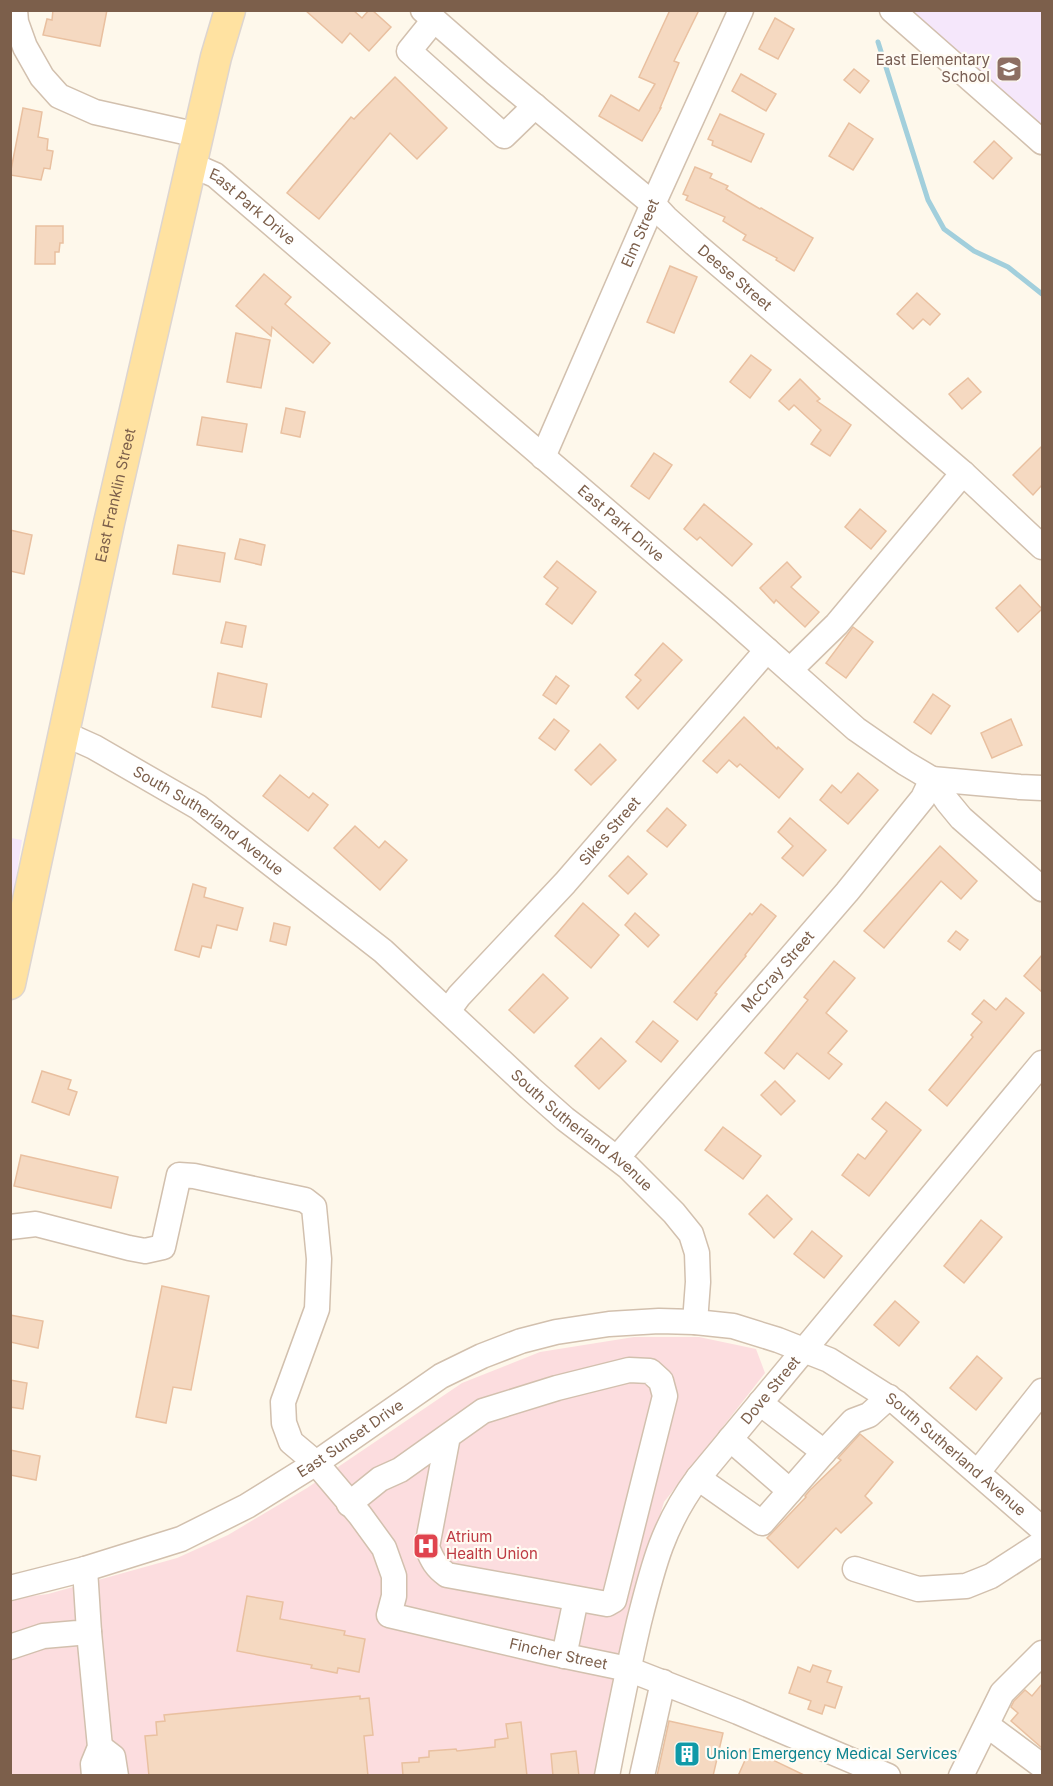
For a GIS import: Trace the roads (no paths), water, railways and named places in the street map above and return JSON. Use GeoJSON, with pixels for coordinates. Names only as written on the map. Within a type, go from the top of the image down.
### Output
{"type":"FeatureCollection","features":[{"type":"Feature","properties":{"kind":"main road","name":"East Franklin Street"},"geometry":{"type":"LineString","coordinates":[[10,984],[112,513],[216,57],[230,10]]}},
{"type":"Feature","properties":{"kind":"street"},"geometry":{"type":"LineString","coordinates":[[15,10],[16,22],[25,47],[42,77],[59,96],[95,112],[198,135]]}},
{"type":"Feature","properties":{"kind":"street","name":"Elm Street"},"geometry":{"type":"LineString","coordinates":[[543,457],[653,204],[741,10]]}},
{"type":"Feature","properties":{"kind":"street"},"geometry":{"type":"LineString","coordinates":[[892,10],[1042,142]]}},
{"type":"Feature","properties":{"kind":"street"},"geometry":{"type":"LineString","coordinates":[[429,15],[409,51],[504,136],[535,106]]}},
{"type":"Feature","properties":{"kind":"street","name":"Deese Street"},"geometry":{"type":"LineString","coordinates":[[429,15],[653,204],[695,244],[963,473],[1042,547]]}},
{"type":"Feature","properties":{"kind":"street","name":"East Park Drive"},"geometry":{"type":"LineString","coordinates":[[192,165],[215,175],[856,729],[932,779],[946,801],[961,818],[1042,889]]}},
{"type":"Feature","properties":{"kind":"street"},"geometry":{"type":"LineString","coordinates":[[790,670],[837,624],[963,473]]}},
{"type":"Feature","properties":{"kind":"street","name":"Sikes Street"},"geometry":{"type":"LineString","coordinates":[[448,1011],[459,996],[565,883],[767,650]]}},
{"type":"Feature","properties":{"kind":"street","name":"South Sutherland Avenue"},"geometry":{"type":"LineString","coordinates":[[65,734],[94,747],[198,807],[384,951],[565,1119],[628,1167],[692,1234],[697,1253],[698,1282],[695,1322],[733,1326],[778,1340],[829,1360],[889,1397],[1042,1529]]}},
{"type":"Feature","properties":{"kind":"street"},"geometry":{"type":"LineString","coordinates":[[932,779],[1042,788]]}},
{"type":"Feature","properties":{"kind":"street","name":"McCray Street"},"geometry":{"type":"LineString","coordinates":[[617,1158],[847,892],[923,798],[932,779]]}},
{"type":"Feature","properties":{"kind":"street","name":"Dove Street"},"geometry":{"type":"LineString","coordinates":[[607,1776],[628,1669],[658,1552],[675,1512],[698,1478],[1042,1063]]}},
{"type":"Feature","properties":{"kind":"street","name":"Fincher Street"},"geometry":{"type":"LineString","coordinates":[[10,1227],[36,1224],[145,1251],[162,1246],[179,1175],[194,1176],[306,1200],[314,1207],[319,1259],[317,1309],[283,1402],[284,1423],[291,1443],[316,1462],[384,1548],[394,1575],[394,1596],[389,1615],[628,1669],[888,1776]]}},
{"type":"Feature","properties":{"kind":"street","name":"East Sunset Drive"},"geometry":{"type":"LineString","coordinates":[[10,1588],[85,1569],[181,1539],[247,1506],[316,1462],[441,1376],[520,1341],[556,1332],[609,1324],[659,1321],[695,1322]]}},
{"type":"Feature","properties":{"kind":"street"},"geometry":{"type":"LineString","coordinates":[[354,1509],[380,1479],[400,1470],[447,1436],[483,1411],[557,1388],[628,1370],[650,1371],[661,1381],[665,1396],[614,1600],[607,1604],[570,1598],[447,1575],[437,1568],[428,1547],[447,1436]]}},
{"type":"Feature","properties":{"kind":"street"},"geometry":{"type":"LineString","coordinates":[[978,1472],[1042,1391]]}},
{"type":"Feature","properties":{"kind":"street"},"geometry":{"type":"LineString","coordinates":[[698,1478],[762,1523],[853,1421],[869,1415],[889,1397]]}},
{"type":"Feature","properties":{"kind":"street"},"geometry":{"type":"LineString","coordinates":[[760,1403],[824,1452]]}},
{"type":"Feature","properties":{"kind":"street"},"geometry":{"type":"LineString","coordinates":[[730,1439],[790,1491]]}},
{"type":"Feature","properties":{"kind":"street"},"geometry":{"type":"LineString","coordinates":[[855,1569],[918,1589],[966,1586],[991,1576],[1042,1544]]}},
{"type":"Feature","properties":{"kind":"street"},"geometry":{"type":"LineString","coordinates":[[85,1569],[100,1747],[93,1764],[94,1776]]}},
{"type":"Feature","properties":{"kind":"street"},"geometry":{"type":"LineString","coordinates":[[558,1654],[570,1598]]}},
{"type":"Feature","properties":{"kind":"street"},"geometry":{"type":"LineString","coordinates":[[10,1647],[43,1636],[89,1632]]}},
{"type":"Feature","properties":{"kind":"street"},"geometry":{"type":"LineString","coordinates":[[961,1776],[1002,1693],[1042,1653]]}},
{"type":"Feature","properties":{"kind":"street"},"geometry":{"type":"LineString","coordinates":[[642,1776],[663,1682]]}},
{"type":"Feature","properties":{"kind":"street"},"geometry":{"type":"LineString","coordinates":[[987,1725],[1042,1766]]}},
{"type":"Feature","properties":{"kind":"street"},"geometry":{"type":"LineString","coordinates":[[100,1747],[113,1757],[116,1776]]}},
{"type":"Feature","properties":{"kind":"waterway"},"geometry":{"type":"LineString","coordinates":[[878,42],[928,200],[944,229],[974,251],[1008,267],[1042,294]]}},
{"type":"Feature","properties":{"kind":"place","name":"East Elementary School"},"geometry":{"type":"Point","coordinates":[1009,69]}},
{"type":"Feature","properties":{"kind":"place","name":"Atrium Health Union"},"geometry":{"type":"Point","coordinates":[426,1546]}},
{"type":"Feature","properties":{"kind":"place","name":"Union Emergency Medical Services"},"geometry":{"type":"Point","coordinates":[687,1754]}}]}
